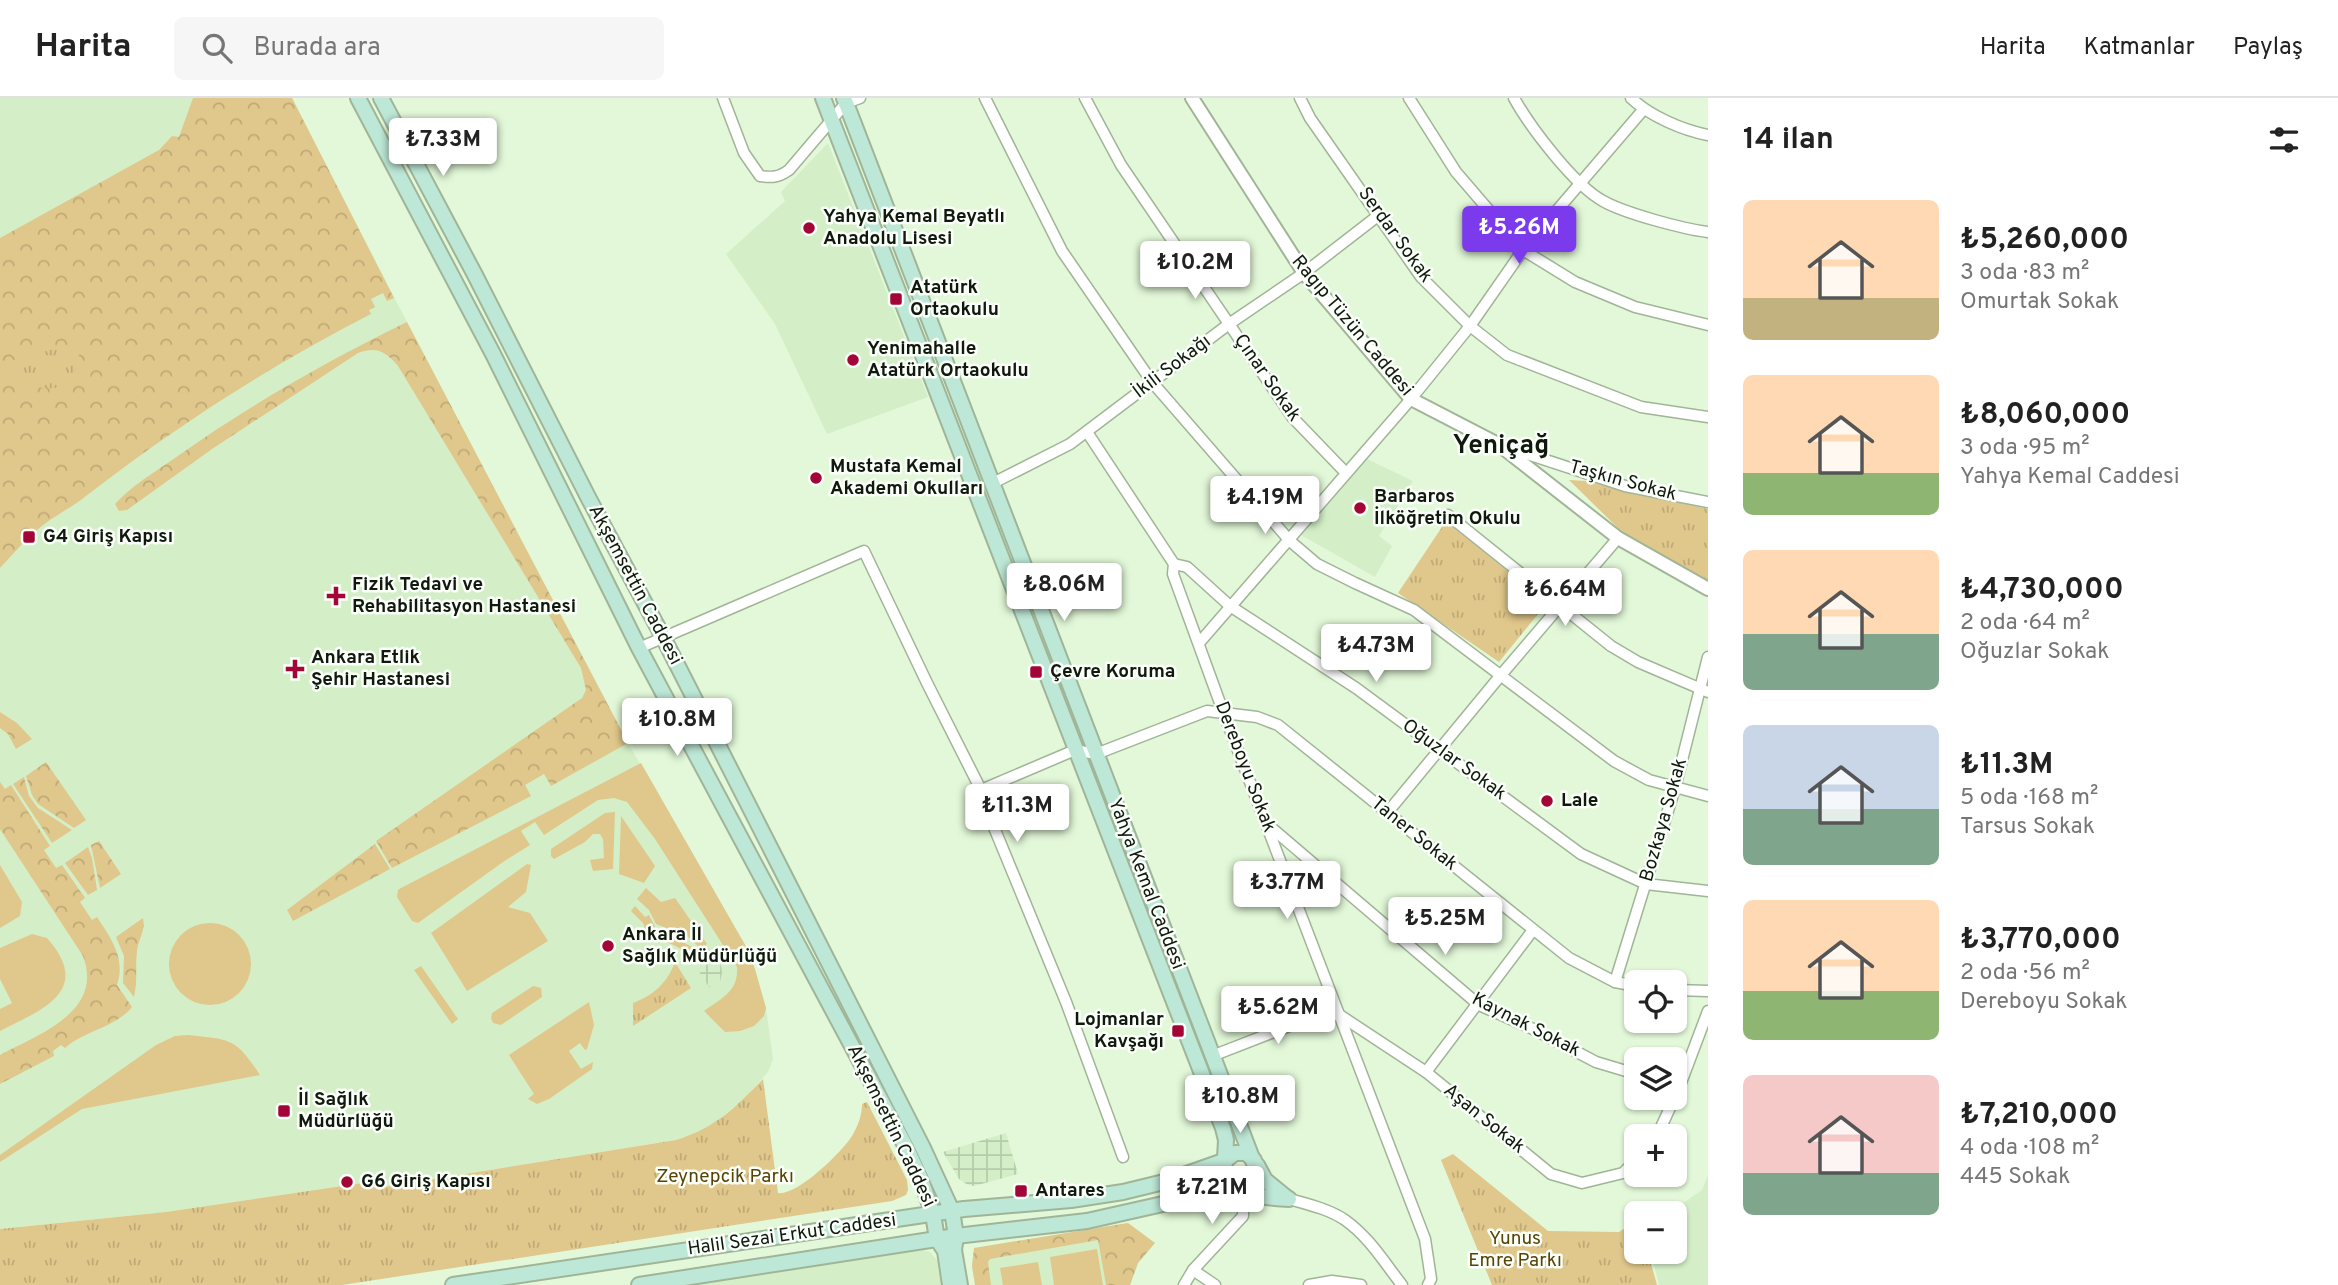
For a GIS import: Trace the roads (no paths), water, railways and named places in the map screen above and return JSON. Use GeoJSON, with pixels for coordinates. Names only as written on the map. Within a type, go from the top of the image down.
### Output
{"type":"FeatureCollection","features":[{"type":"Feature","properties":{"kind":"main road","name":"Akşemsettin Caddesi"},"geometry":{"type":"LineString","coordinates":[[358,98],[493,354],[639,648],[893,1123],[920,1177],[933,1214],[952,1211],[920,1141],[663,637],[381,98]]}},
{"type":"Feature","properties":{"kind":"main road","name":"Yahya Kemal Caddesi"},"geometry":{"type":"LineString","coordinates":[[823,98],[1223,1128],[1226,1160]]}},
{"type":"Feature","properties":{"kind":"main road","name":"Yahya Kemal Caddesi"},"geometry":{"type":"LineString","coordinates":[[850,100],[991,484],[1212,1056],[1265,1180],[1289,1199]]}},
{"type":"Feature","properties":{"kind":"main road"},"geometry":{"type":"LineString","coordinates":[[956,1236],[1087,1221],[1239,1186],[1252,1181],[1257,1171],[1256,1162],[1246,1153],[1240,1152],[1230,1155],[1223,1164],[1227,1180],[1239,1186],[1252,1193],[1289,1199]]}},
{"type":"Feature","properties":{"kind":"main road"},"geometry":{"type":"LineString","coordinates":[[960,1285],[954,1250],[956,1236],[952,1211],[1071,1200],[1123,1192],[1164,1182],[1226,1160]]}},
{"type":"Feature","properties":{"kind":"main road"},"geometry":{"type":"LineString","coordinates":[[933,1214],[937,1239],[945,1251],[950,1285]]}},
{"type":"Feature","properties":{"kind":"main road","name":"Halil Sezai Erkut Caddesi"},"geometry":{"type":"LineString","coordinates":[[453,1285],[933,1214]]}},
{"type":"Feature","properties":{"kind":"main road","name":"Halil Sezai Erkut Caddesi"},"geometry":{"type":"LineString","coordinates":[[639,1285],[956,1236]]}},
{"type":"Feature","properties":{"kind":"street"},"geometry":{"type":"LineString","coordinates":[[723,98],[744,153],[760,176],[778,177],[789,170],[850,100]]}},
{"type":"Feature","properties":{"kind":"street"},"geometry":{"type":"LineString","coordinates":[[985,98],[1062,251],[1152,382],[1290,541],[1317,564],[1414,610],[1614,761],[1649,780],[1708,796]]}},
{"type":"Feature","properties":{"kind":"street","name":"Çınar Sokak"},"geometry":{"type":"LineString","coordinates":[[1085,98],[1121,165],[1293,418],[1346,473]]}},
{"type":"Feature","properties":{"kind":"street","name":"Ragıp Tüzün Caddesi"},"geometry":{"type":"LineString","coordinates":[[1192,98],[1304,273],[1411,399],[1498,444],[1619,538],[1708,589]]}},
{"type":"Feature","properties":{"kind":"street","name":"Serdar Sokak"},"geometry":{"type":"LineString","coordinates":[[1300,98],[1310,118],[1421,277],[1470,326],[1507,355],[1569,380],[1641,407],[1708,418]]}},
{"type":"Feature","properties":{"kind":"street"},"geometry":{"type":"LineString","coordinates":[[1409,98],[1456,172],[1523,250],[1575,282],[1635,307],[1708,325]]}},
{"type":"Feature","properties":{"kind":"street"},"geometry":{"type":"LineString","coordinates":[[1514,98],[1552,151],[1580,183],[1603,201],[1656,220],[1708,232]]}},
{"type":"Feature","properties":{"kind":"street"},"geometry":{"type":"LineString","coordinates":[[1631,98],[1643,110],[1708,135]]}},
{"type":"Feature","properties":{"kind":"street"},"geometry":{"type":"LineString","coordinates":[[1199,643],[1411,399],[1470,326],[1523,250],[1643,110]]}},
{"type":"Feature","properties":{"kind":"street","name":"İkili Sokağı"},"geometry":{"type":"LineString","coordinates":[[991,484],[1070,444],[1380,215]]}},
{"type":"Feature","properties":{"kind":"street","name":"Oğuzlar Sokak"},"geometry":{"type":"LineString","coordinates":[[1087,432],[1174,564],[1187,567],[1230,606],[1356,688],[1581,854],[1646,884],[1708,891]]}},
{"type":"Feature","properties":{"kind":"street","name":"Taşkın Sokak"},"geometry":{"type":"LineString","coordinates":[[1498,444],[1625,486],[1708,502]]}},
{"type":"Feature","properties":{"kind":"street"},"geometry":{"type":"LineString","coordinates":[[1448,515],[1611,646],[1638,662],[1703,690]]}},
{"type":"Feature","properties":{"kind":"street"},"geometry":{"type":"LineString","coordinates":[[1387,813],[1619,538]]}},
{"type":"Feature","properties":{"kind":"street"},"geometry":{"type":"LineString","coordinates":[[639,648],[864,551],[981,790],[1066,1002],[1123,1157]]}},
{"type":"Feature","properties":{"kind":"street","name":"Dereboyu Sokak"},"geometry":{"type":"LineString","coordinates":[[1174,564],[1173,574],[1224,714],[1425,1239],[1431,1279],[1428,1285]]}},
{"type":"Feature","properties":{"kind":"street","name":"Bozkaya Sokak"},"geometry":{"type":"LineString","coordinates":[[1615,982],[1675,788],[1703,690],[1708,657]]}},
{"type":"Feature","properties":{"kind":"street","name":"Taner Sokak"},"geometry":{"type":"LineString","coordinates":[[1096,754],[1207,711],[1257,717],[1278,725],[1569,958],[1615,982],[1624,984]]}},
{"type":"Feature","properties":{"kind":"street"},"geometry":{"type":"LineString","coordinates":[[981,790],[1075,750],[1096,754]]}},
{"type":"Feature","properties":{"kind":"street","name":"Kaynak Sokak"},"geometry":{"type":"LineString","coordinates":[[1266,823],[1479,1005],[1596,1062],[1624,1070]]}},
{"type":"Feature","properties":{"kind":"street"},"geometry":{"type":"LineString","coordinates":[[1426,1072],[1534,930]]}},
{"type":"Feature","properties":{"kind":"street"},"geometry":{"type":"LineString","coordinates":[[1687,990],[1708,991]]}},
{"type":"Feature","properties":{"kind":"street"},"geometry":{"type":"LineString","coordinates":[[1687,1062],[1708,1011]]}},
{"type":"Feature","properties":{"kind":"street"},"geometry":{"type":"LineString","coordinates":[[1212,1056],[1297,1023],[1338,1014]]}},
{"type":"Feature","properties":{"kind":"street","name":"Aşan Sokak"},"geometry":{"type":"LineString","coordinates":[[1338,1014],[1426,1072],[1551,1174],[1582,1183],[1624,1172]]}},
{"type":"Feature","properties":{"kind":"street"},"geometry":{"type":"LineString","coordinates":[[1184,1285],[1193,1270],[1243,1216],[1239,1186]]}},
{"type":"Feature","properties":{"kind":"street"},"geometry":{"type":"LineString","coordinates":[[1289,1199],[1343,1218],[1365,1236],[1402,1285]]}},
{"type":"Feature","properties":{"kind":"street"},"geometry":{"type":"LineString","coordinates":[[1193,1270],[1215,1285]]}},
{"type":"Feature","properties":{"kind":"street"},"geometry":{"type":"LineString","coordinates":[[1309,1285],[1332,1281],[1361,1285]]}},
{"type":"Feature","properties":{"kind":"place","name":"Yahya Kemal Beyatlı Anadolu Lisesi"},"geometry":{"type":"Point","coordinates":[809,228]}},
{"type":"Feature","properties":{"kind":"place","name":"Atatürk Ortaokulu"},"geometry":{"type":"Point","coordinates":[896,299]}},
{"type":"Feature","properties":{"kind":"place","name":"Yenimahalle Atatürk Ortaokulu"},"geometry":{"type":"Point","coordinates":[853,360]}},
{"type":"Feature","properties":{"kind":"place","name":"Mustafa Kemal Akademi Okulları"},"geometry":{"type":"Point","coordinates":[816,478]}},
{"type":"Feature","properties":{"kind":"place","name":"Barbaros İlköğretim Okulu"},"geometry":{"type":"Point","coordinates":[1360,508]}},
{"type":"Feature","properties":{"kind":"place","name":"G4 Giriş Kapısı"},"geometry":{"type":"Point","coordinates":[29,537]}},
{"type":"Feature","properties":{"kind":"place","name":"Fizik Tedavi ve Rehabilitasyon Hastanesi"},"geometry":{"type":"Point","coordinates":[336,596]}},
{"type":"Feature","properties":{"kind":"place","name":"Ankara Etlik Şehir Hastanesi"},"geometry":{"type":"Point","coordinates":[295,669]}},
{"type":"Feature","properties":{"kind":"place","name":"Çevre Koruma"},"geometry":{"type":"Point","coordinates":[1036,672]}},
{"type":"Feature","properties":{"kind":"place","name":"Lale"},"geometry":{"type":"Point","coordinates":[1547,801]}},
{"type":"Feature","properties":{"kind":"place","name":"Ankara İl Sağlık Müdürlüğü"},"geometry":{"type":"Point","coordinates":[608,946]}},
{"type":"Feature","properties":{"kind":"place","name":"Lojmanlar Kavşağı"},"geometry":{"type":"Point","coordinates":[1178,1031]}},
{"type":"Feature","properties":{"kind":"place","name":"İl Sağlık Müdürlüğü"},"geometry":{"type":"Point","coordinates":[284,1111]}},
{"type":"Feature","properties":{"kind":"place","name":"G6 Giriş Kapısı"},"geometry":{"type":"Point","coordinates":[347,1182]}},
{"type":"Feature","properties":{"kind":"place","name":"Antares"},"geometry":{"type":"Point","coordinates":[1021,1191]}},
{"type":"Feature","properties":{"kind":"district","name":"Yeniçağ"},"geometry":{"type":"Point","coordinates":[1501,446]}},
{"type":"Feature","properties":{"kind":"park label","name":"Zeynepcik Parkı"},"geometry":{"type":"Point","coordinates":[725,1177]}},
{"type":"Feature","properties":{"kind":"park label","name":"Yunus Emre Parkı"},"geometry":{"type":"Point","coordinates":[1515,1250]}}]}
